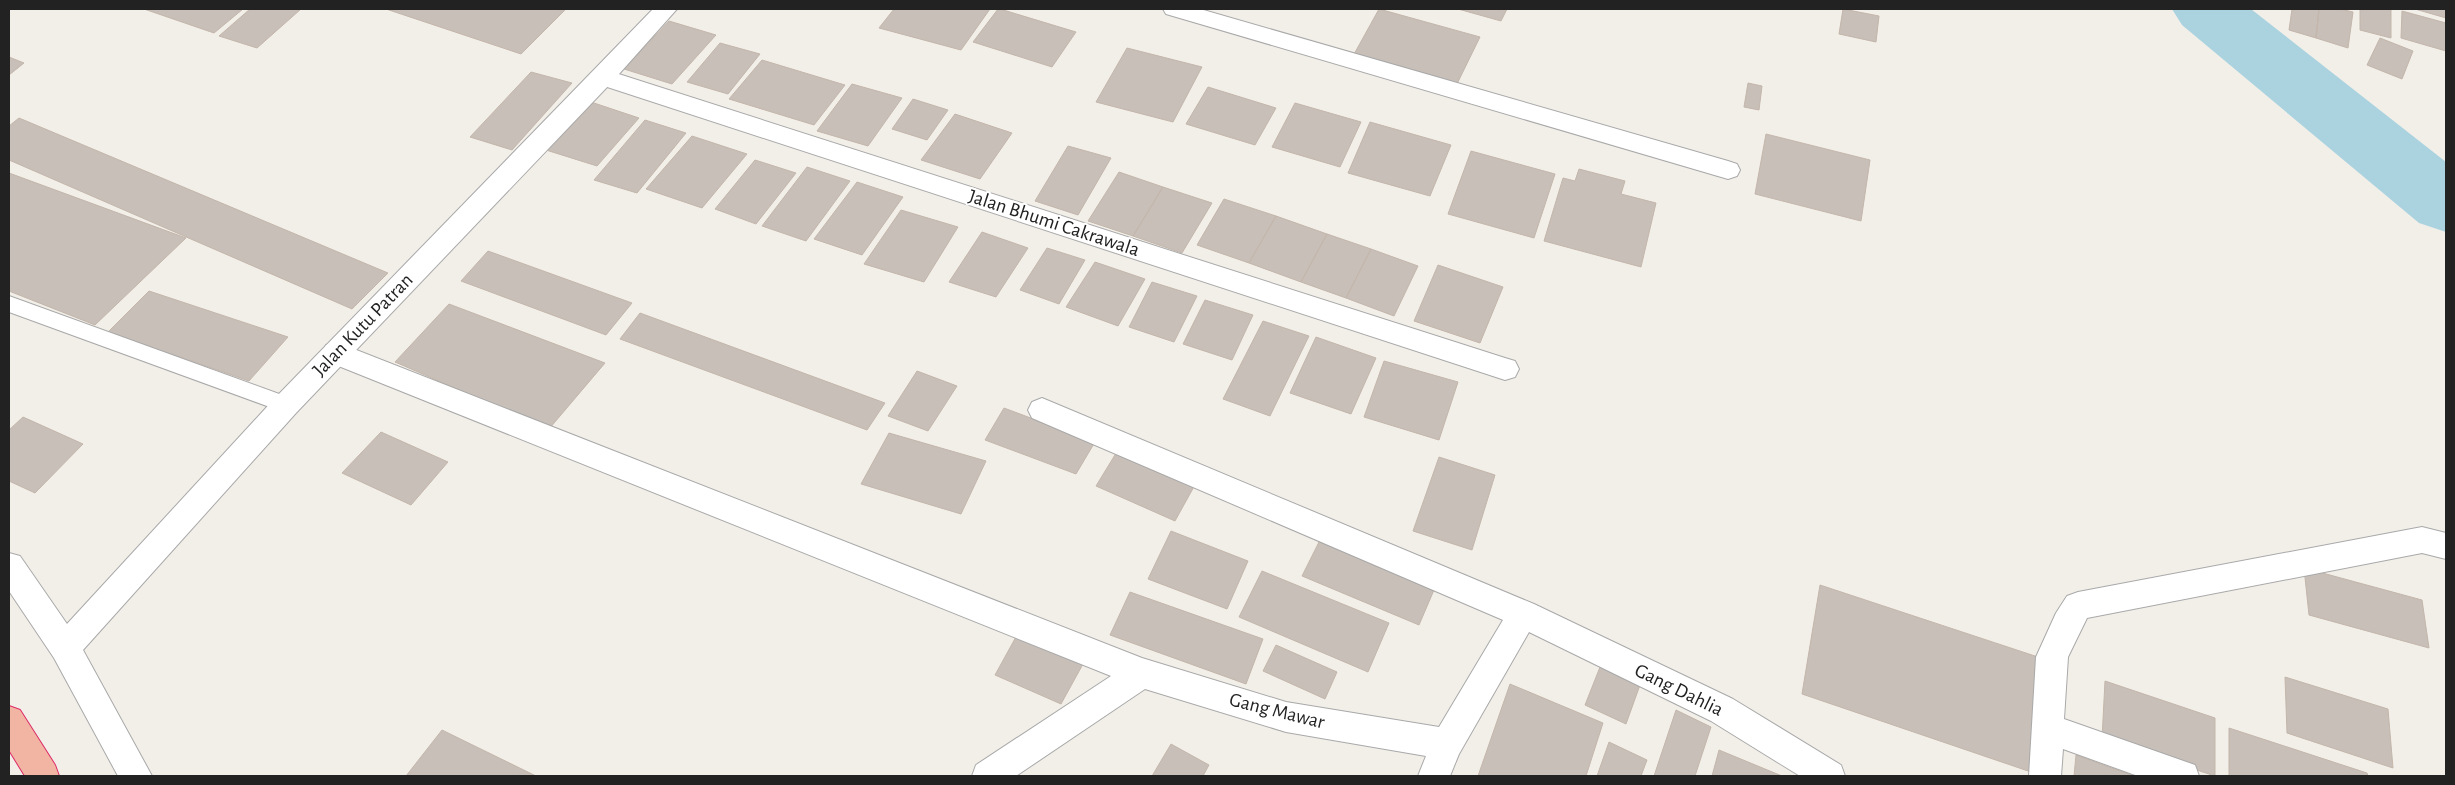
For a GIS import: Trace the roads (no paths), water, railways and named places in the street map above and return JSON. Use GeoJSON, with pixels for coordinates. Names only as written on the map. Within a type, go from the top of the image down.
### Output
{"type":"FeatureCollection","features":[{"type":"Feature","properties":{"kind":"highway"},"geometry":{"type":"LineString","coordinates":[[9,721],[43,776]]}},
{"type":"Feature","properties":{"kind":"street","name":"Jalan Kutu Patran"},"geometry":{"type":"LineString","coordinates":[[65,648],[286,405],[603,77],[666,9]]}},
{"type":"Feature","properties":{"kind":"street"},"geometry":{"type":"LineString","coordinates":[[1174,9],[1728,170]]}},
{"type":"Feature","properties":{"kind":"street","name":"Jalan Bhumi Cakrawala"},"geometry":{"type":"LineString","coordinates":[[603,77],[1505,369]]}},
{"type":"Feature","properties":{"kind":"street","name":"Gang Mawar"},"geometry":{"type":"LineString","coordinates":[[336,353],[1142,673],[1286,717],[1447,744]]}},
{"type":"Feature","properties":{"kind":"street","name":"Gang Dahlia"},"geometry":{"type":"LineString","coordinates":[[1042,410],[1523,614],[1722,710],[1829,776]]}},
{"type":"Feature","properties":{"kind":"street"},"geometry":{"type":"LineString","coordinates":[[2045,776],[2052,657],[2067,622],[2078,606],[2434,543]]}},
{"type":"Feature","properties":{"kind":"street"},"geometry":{"type":"LineString","coordinates":[[9,566],[65,648],[136,776]]}},
{"type":"Feature","properties":{"kind":"street"},"geometry":{"type":"LineString","coordinates":[[1434,776],[1447,744],[1523,614]]}},
{"type":"Feature","properties":{"kind":"street"},"geometry":{"type":"LineString","coordinates":[[988,776],[1142,673]]}},
{"type":"Feature","properties":{"kind":"street"},"geometry":{"type":"LineString","coordinates":[[2049,729],[2183,776]]}},
{"type":"Feature","properties":{"kind":"lane"},"geometry":{"type":"LineString","coordinates":[[9,304],[286,405]]}},
{"type":"Feature","properties":{"kind":"waterway"},"geometry":{"type":"LineString","coordinates":[[2206,9],[2446,203]]}}]}
